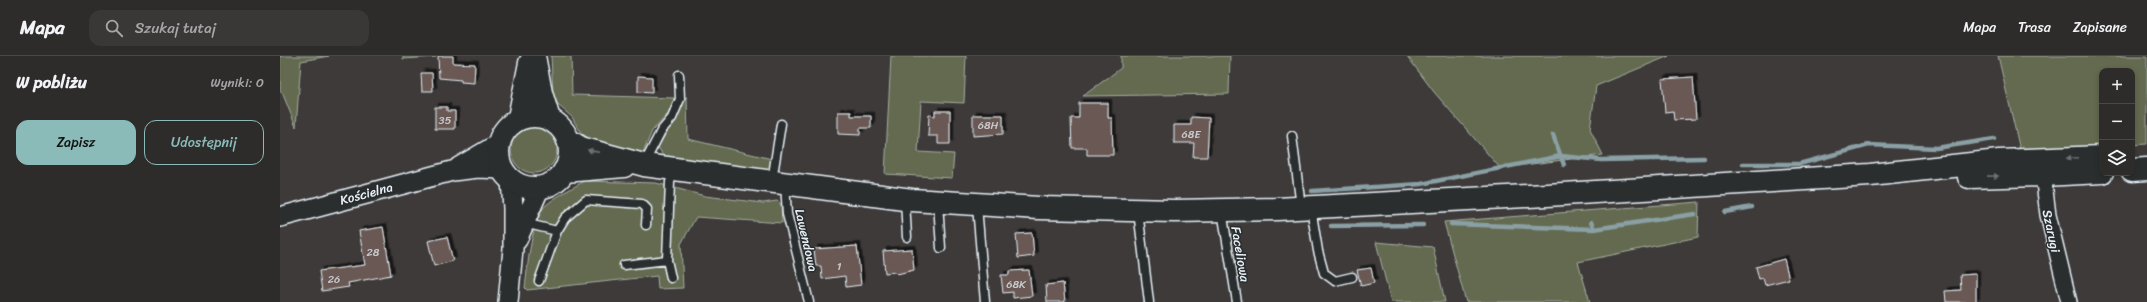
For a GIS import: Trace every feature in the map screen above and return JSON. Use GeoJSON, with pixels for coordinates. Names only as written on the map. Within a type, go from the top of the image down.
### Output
{"type":"FeatureCollection","features":[{"type":"Feature","properties":{"kind":"main road"},"geometry":{"type":"LineString","coordinates":[[519,118],[532,56]]}},
{"type":"Feature","properties":{"kind":"main road"},"geometry":{"type":"LineString","coordinates":[[532,56],[549,119]]}},
{"type":"Feature","properties":{"kind":"main road"},"geometry":{"type":"LineString","coordinates":[[568,140],[570,156],[564,171],[554,182],[540,187],[524,186],[506,174],[497,153],[498,144],[503,132],[519,118],[534,115],[549,119],[557,124],[568,140],[581,148],[644,165],[904,199],[977,206],[1138,211],[1306,207],[1870,175],[1998,161],[2042,167],[2099,172]]}},
{"type":"Feature","properties":{"kind":"main road"},"geometry":{"type":"LineString","coordinates":[[2135,156],[2147,155]]}},
{"type":"Feature","properties":{"kind":"main road"},"geometry":{"type":"LineString","coordinates":[[2042,167],[2099,158]]}},
{"type":"Feature","properties":{"kind":"main road"},"geometry":{"type":"LineString","coordinates":[[564,171],[593,167],[644,165]]}},
{"type":"Feature","properties":{"kind":"main road"},"geometry":{"type":"LineString","coordinates":[[2135,170],[2147,169]]}},
{"type":"Feature","properties":{"kind":"street","name":"Kościelna"},"geometry":{"type":"LineString","coordinates":[[452,171],[498,144]]}},
{"type":"Feature","properties":{"kind":"street","name":"Szarugi"},"geometry":{"type":"LineString","coordinates":[[2042,167],[2048,215],[2068,302]]}},
{"type":"Feature","properties":{"kind":"street","name":"Kościelna"},"geometry":{"type":"LineString","coordinates":[[280,217],[452,171],[478,168],[506,174]]}},
{"type":"Feature","properties":{"kind":"street"},"geometry":{"type":"LineString","coordinates":[[506,174],[513,208],[513,249],[508,302]]}},
{"type":"Feature","properties":{"kind":"street"},"geometry":{"type":"LineString","coordinates":[[513,249],[540,187]]}},
{"type":"Feature","properties":{"kind":"lane"},"geometry":{"type":"LineString","coordinates":[[644,165],[661,131],[672,118],[680,99],[679,75]]}},
{"type":"Feature","properties":{"kind":"lane","name":"Lawendowa"},"geometry":{"type":"LineString","coordinates":[[781,124],[778,183],[808,302]]}},
{"type":"Feature","properties":{"kind":"lane"},"geometry":{"type":"LineString","coordinates":[[1292,136],[1306,207],[1324,273],[1335,280],[1352,277]]}},
{"type":"Feature","properties":{"kind":"lane"},"geometry":{"type":"LineString","coordinates":[[671,278],[667,260],[670,182],[676,170]]}},
{"type":"Feature","properties":{"kind":"lane"},"geometry":{"type":"LineString","coordinates":[[904,199],[907,238]]}},
{"type":"Feature","properties":{"kind":"lane"},"geometry":{"type":"LineString","coordinates":[[539,281],[557,232],[565,218],[586,200],[642,204],[647,209],[646,225]]}},
{"type":"Feature","properties":{"kind":"lane"},"geometry":{"type":"LineString","coordinates":[[938,202],[941,248]]}},
{"type":"Feature","properties":{"kind":"lane"},"geometry":{"type":"LineString","coordinates":[[977,206],[985,302]]}},
{"type":"Feature","properties":{"kind":"lane","name":"Faceliowa"},"geometry":{"type":"LineString","coordinates":[[1222,210],[1237,302]]}},
{"type":"Feature","properties":{"kind":"lane"},"geometry":{"type":"LineString","coordinates":[[1138,211],[1149,302]]}},
{"type":"Feature","properties":{"kind":"lane"},"geometry":{"type":"LineString","coordinates":[[524,223],[557,232]]}},
{"type":"Feature","properties":{"kind":"lane"},"geometry":{"type":"LineString","coordinates":[[624,265],[667,260]]}},
{"type":"Feature","properties":{"kind":"green space"},"geometry":{"type":"Polygon","coordinates":[[[280,56],[329,56],[301,61],[296,127],[282,92],[280,92],[280,56]]]}},
{"type":"Feature","properties":{"kind":"green space"},"geometry":{"type":"Polygon","coordinates":[[[403,56],[436,56],[436,57],[403,59],[403,56]]]}},
{"type":"Feature","properties":{"kind":"green space"},"geometry":{"type":"Polygon","coordinates":[[[551,56],[571,56],[572,95],[674,98],[669,113],[652,131],[643,153],[639,157],[610,144],[590,139],[581,133],[572,117],[558,105],[553,93],[551,56]]]}},
{"type":"Feature","properties":{"kind":"green space"},"geometry":{"type":"Polygon","coordinates":[[[891,56],[966,56],[964,103],[921,101],[918,152],[954,154],[952,178],[885,174],[891,56]]]}},
{"type":"Feature","properties":{"kind":"green space"},"geometry":{"type":"Polygon","coordinates":[[[1121,56],[1230,56],[1229,94],[1083,96],[1121,68],[1121,56]]]}},
{"type":"Feature","properties":{"kind":"green space"},"geometry":{"type":"Polygon","coordinates":[[[1407,56],[1669,56],[1596,86],[1590,129],[1603,155],[1500,168],[1434,92],[1407,56]]]}},
{"type":"Feature","properties":{"kind":"green space"},"geometry":{"type":"Polygon","coordinates":[[[1998,56],[2147,56],[2147,144],[2135,145],[2135,68],[2099,68],[2099,146],[2020,150],[1998,56]]]}},
{"type":"Feature","properties":{"kind":"green space"},"geometry":{"type":"Polygon","coordinates":[[[687,97],[688,139],[772,159],[770,170],[668,164],[658,147],[675,118],[682,98],[687,97]]]}},
{"type":"Feature","properties":{"kind":"green space"},"geometry":{"type":"Polygon","coordinates":[[[529,127],[539,127],[547,131],[553,137],[557,145],[557,155],[553,163],[547,169],[539,173],[529,173],[521,169],[515,163],[511,155],[511,145],[515,137],[521,131],[529,127]]]}},
{"type":"Feature","properties":{"kind":"green space"},"geometry":{"type":"Polygon","coordinates":[[[585,181],[656,183],[705,196],[763,203],[777,201],[781,204],[782,223],[696,217],[681,244],[683,288],[658,289],[657,276],[527,290],[525,288],[530,248],[538,218],[542,210],[555,198],[585,181]]]}},
{"type":"Feature","properties":{"kind":"green space"},"geometry":{"type":"Polygon","coordinates":[[[1699,202],[1698,237],[1578,262],[1590,302],[1466,302],[1444,222],[1699,202]]]}},
{"type":"Feature","properties":{"kind":"green space"},"geometry":{"type":"Polygon","coordinates":[[[1376,242],[1433,247],[1445,302],[1391,302],[1376,242]]]}},
{"type":"Feature","properties":{"kind":"building"},"geometry":{"type":"Polygon","coordinates":[[[438,56],[453,56],[453,63],[475,64],[474,83],[439,78],[438,56]]]}},
{"type":"Feature","properties":{"kind":"building"},"geometry":{"type":"Polygon","coordinates":[[[421,73],[432,73],[433,91],[422,91],[421,73]]]}},
{"type":"Feature","properties":{"kind":"building"},"geometry":{"type":"Polygon","coordinates":[[[638,76],[652,77],[652,93],[638,92],[638,76]]]}},
{"type":"Feature","properties":{"kind":"building"},"geometry":{"type":"Polygon","coordinates":[[[1693,77],[1696,119],[1674,120],[1673,111],[1665,112],[1662,79],[1693,77]]]}},
{"type":"Feature","properties":{"kind":"building"},"geometry":{"type":"Polygon","coordinates":[[[1079,103],[1108,103],[1108,118],[1112,118],[1113,155],[1087,155],[1087,148],[1072,148],[1071,118],[1079,118],[1079,103]]]}},
{"type":"Feature","properties":{"kind":"building"},"geometry":{"type":"Polygon","coordinates":[[[435,107],[447,107],[447,111],[455,111],[455,129],[435,129],[435,107]]]}},
{"type":"Feature","properties":{"kind":"building"},"geometry":{"type":"Polygon","coordinates":[[[935,111],[950,111],[950,144],[938,144],[938,136],[928,136],[929,115],[935,116],[935,111]]]}},
{"type":"Feature","properties":{"kind":"building"},"geometry":{"type":"Polygon","coordinates":[[[838,112],[851,112],[851,116],[871,116],[871,128],[860,128],[860,135],[838,134],[838,112]]]}},
{"type":"Feature","properties":{"kind":"building"},"geometry":{"type":"Polygon","coordinates":[[[973,115],[1003,115],[1003,134],[973,136],[973,115]]]}},
{"type":"Feature","properties":{"kind":"building"},"geometry":{"type":"Polygon","coordinates":[[[1191,117],[1209,118],[1207,157],[1193,157],[1194,143],[1174,143],[1174,125],[1191,125],[1191,117]]]}},
{"type":"Feature","properties":{"kind":"building"},"geometry":{"type":"Polygon","coordinates":[[[383,227],[391,275],[348,283],[349,287],[322,291],[319,271],[365,265],[359,231],[383,227]]]}},
{"type":"Feature","properties":{"kind":"building"},"geometry":{"type":"Polygon","coordinates":[[[1032,233],[1034,256],[1018,258],[1016,234],[1032,233]]]}},
{"type":"Feature","properties":{"kind":"building"},"geometry":{"type":"Polygon","coordinates":[[[447,237],[453,261],[434,266],[428,241],[447,237]]]}},
{"type":"Feature","properties":{"kind":"building"},"geometry":{"type":"Polygon","coordinates":[[[857,246],[861,285],[846,287],[845,276],[822,279],[821,266],[816,266],[814,249],[857,246]]]}},
{"type":"Feature","properties":{"kind":"building"},"geometry":{"type":"Polygon","coordinates":[[[912,249],[914,270],[897,274],[895,272],[885,273],[883,251],[912,249]]]}},
{"type":"Feature","properties":{"kind":"building"},"geometry":{"type":"Polygon","coordinates":[[[1784,259],[1789,279],[1765,285],[1763,278],[1759,279],[1756,267],[1784,259]]]}},
{"type":"Feature","properties":{"kind":"building"},"geometry":{"type":"Polygon","coordinates":[[[1371,268],[1374,283],[1361,286],[1357,270],[1371,268]]]}},
{"type":"Feature","properties":{"kind":"building"},"geometry":{"type":"Polygon","coordinates":[[[1029,270],[1032,296],[1013,298],[1013,292],[1003,293],[1001,275],[1009,275],[1009,271],[1029,270]]]}},
{"type":"Feature","properties":{"kind":"building"},"geometry":{"type":"Polygon","coordinates":[[[1976,274],[1976,302],[1946,302],[1945,291],[1961,290],[1960,275],[1976,274]]]}},
{"type":"Feature","properties":{"kind":"building"},"geometry":{"type":"Polygon","coordinates":[[[1063,283],[1065,302],[1047,302],[1046,285],[1063,283]]]}},
{"type":"Feature","properties":{"kind":"waterway"},"geometry":{"type":"LineString","coordinates":[[1553,135],[1564,165]]}},
{"type":"Feature","properties":{"kind":"waterway"},"geometry":{"type":"LineString","coordinates":[[1743,164],[1799,164],[1869,145],[1936,148],[1994,139]]}},
{"type":"Feature","properties":{"kind":"waterway"},"geometry":{"type":"LineString","coordinates":[[1312,191],[1421,184],[1561,156],[1601,160],[1704,158]]}},
{"type":"Feature","properties":{"kind":"waterway"},"geometry":{"type":"LineString","coordinates":[[1725,212],[1752,207]]}},
{"type":"Feature","properties":{"kind":"waterway"},"geometry":{"type":"LineString","coordinates":[[1451,224],[1594,229],[1695,214]]}},
{"type":"Feature","properties":{"kind":"waterway"},"geometry":{"type":"LineString","coordinates":[[1591,222],[1594,229]]}},
{"type":"Feature","properties":{"kind":"waterway"},"geometry":{"type":"LineString","coordinates":[[1331,226],[1423,225]]}}]}
